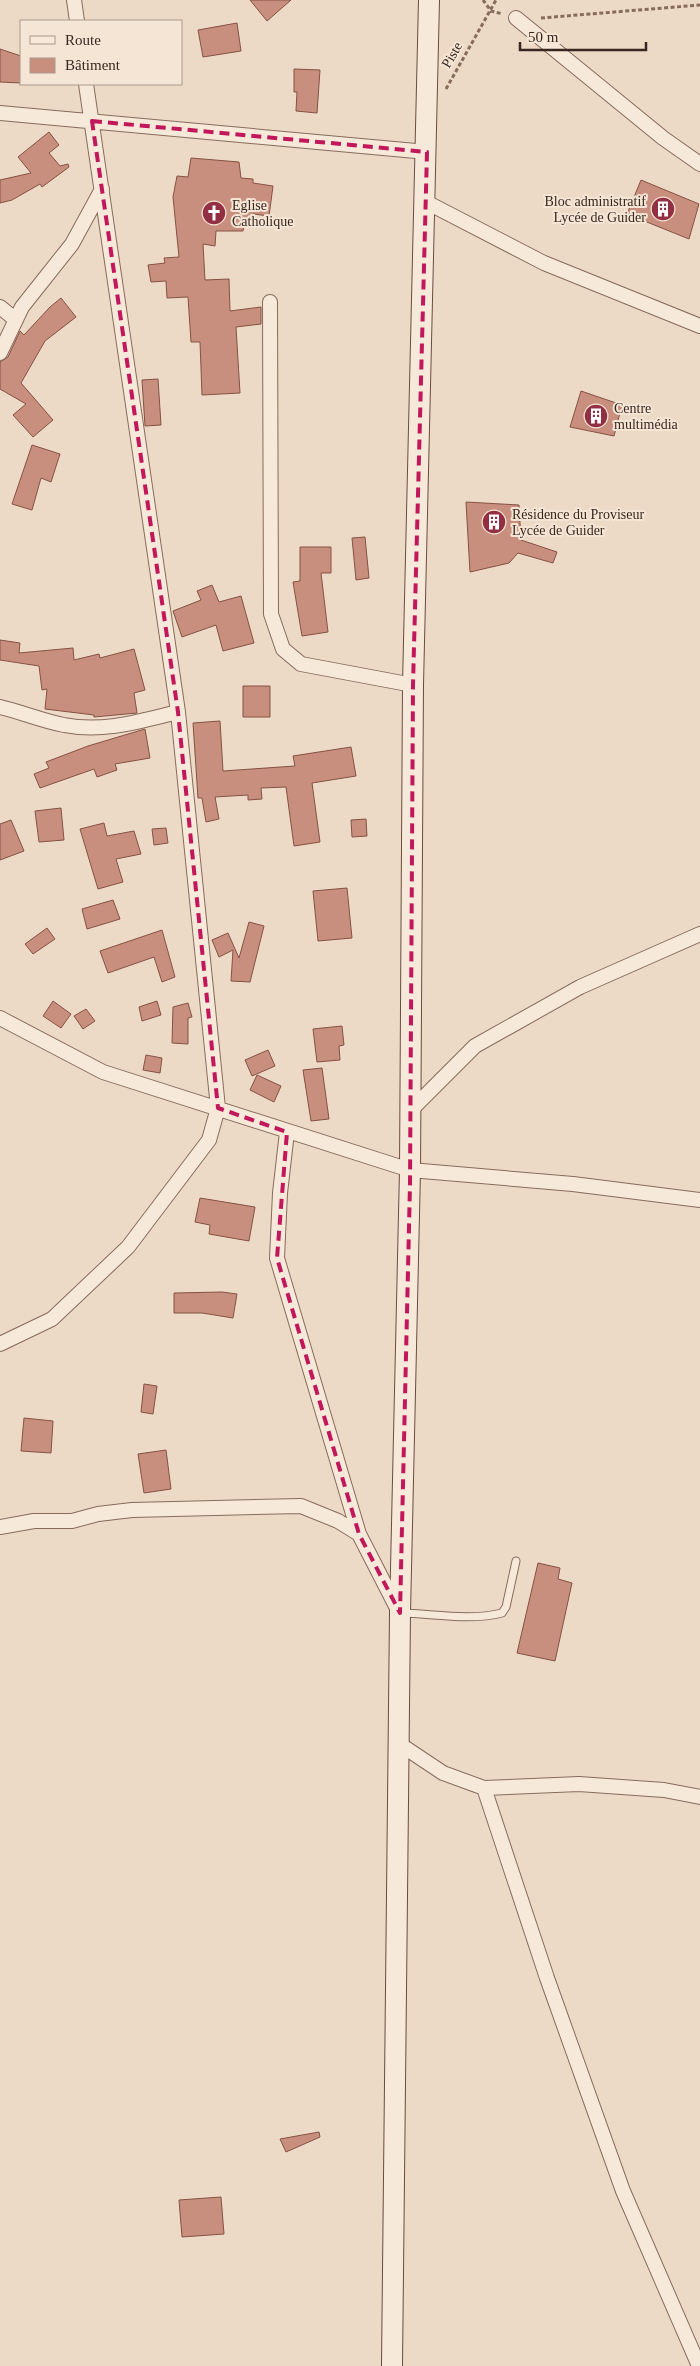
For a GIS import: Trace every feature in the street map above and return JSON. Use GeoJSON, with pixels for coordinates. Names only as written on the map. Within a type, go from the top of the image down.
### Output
{"type":"FeatureCollection","features":[{"type":"Feature","properties":{"kind":"main road"},"geometry":{"type":"LineString","coordinates":[[392,2366],[398,1743],[410,1170],[413,685],[426,202],[429,0]]}},
{"type":"Feature","properties":{"kind":"street"},"geometry":{"type":"LineString","coordinates":[[74,0],[77,20]]}},
{"type":"Feature","properties":{"kind":"street"},"geometry":{"type":"LineString","coordinates":[[516,18],[663,138],[700,164]]}},
{"type":"Feature","properties":{"kind":"street"},"geometry":{"type":"LineString","coordinates":[[0,1344],[52,1319],[128,1247],[209,1140],[218,1108],[178,712],[86,85]]}},
{"type":"Feature","properties":{"kind":"street"},"geometry":{"type":"LineString","coordinates":[[0,113],[427,152]]}},
{"type":"Feature","properties":{"kind":"street"},"geometry":{"type":"LineString","coordinates":[[0,353],[22,307],[72,244],[102,188]]}},
{"type":"Feature","properties":{"kind":"street"},"geometry":{"type":"LineString","coordinates":[[426,202],[544,263],[700,326]]}},
{"type":"Feature","properties":{"kind":"street"},"geometry":{"type":"LineString","coordinates":[[270,302],[271,614],[284,649],[301,664],[413,685]]}},
{"type":"Feature","properties":{"kind":"street"},"geometry":{"type":"LineString","coordinates":[[0,307],[16,320]]}},
{"type":"Feature","properties":{"kind":"street"},"geometry":{"type":"LineString","coordinates":[[0,707],[64,725],[100,728],[137,722],[178,712]]}},
{"type":"Feature","properties":{"kind":"street"},"geometry":{"type":"LineString","coordinates":[[410,1110],[476,1046],[580,987],[700,934]]}},
{"type":"Feature","properties":{"kind":"street"},"geometry":{"type":"LineString","coordinates":[[0,1018],[103,1072],[410,1170],[573,1184],[700,1200]]}},
{"type":"Feature","properties":{"kind":"street"},"geometry":{"type":"LineString","coordinates":[[287,1132],[280,1192],[278,1258],[360,1534],[400,1613]]}},
{"type":"Feature","properties":{"kind":"street"},"geometry":{"type":"LineString","coordinates":[[0,1527],[34,1521],[72,1521],[98,1514],[132,1510],[301,1506],[338,1521],[360,1534]]}},
{"type":"Feature","properties":{"kind":"street"},"geometry":{"type":"LineString","coordinates":[[398,1743],[443,1773],[484,1788],[579,1784],[664,1790],[700,1797]]}},
{"type":"Feature","properties":{"kind":"street"},"geometry":{"type":"LineString","coordinates":[[484,1788],[544,1969],[623,2191],[698,2366]]}},
{"type":"Feature","properties":{"kind":"lane"},"geometry":{"type":"LineString","coordinates":[[400,1613],[464,1616],[502,1613],[506,1607],[516,1561]]}},
{"type":"Feature","properties":{"kind":"path"},"geometry":{"type":"LineString","coordinates":[[483,0],[490,11],[516,18],[556,18],[700,5]]}},
{"type":"Feature","properties":{"kind":"path","name":"Piste"},"geometry":{"type":"LineString","coordinates":[[442,95],[496,0]]}},
{"type":"Feature","properties":{"kind":"highlighted area"},"geometry":{"type":"Polygon","coordinates":[[[92,121],[427,152],[413,685],[410,1184],[400,1613],[359,1534],[277,1258],[287,1132],[218,1108],[178,712],[92,121]]]}},
{"type":"Feature","properties":{"kind":"building"},"geometry":{"type":"Polygon","coordinates":[[[250,0],[291,0],[267,21],[250,0]]]}},
{"type":"Feature","properties":{"kind":"building"},"geometry":{"type":"Polygon","coordinates":[[[237,23],[241,51],[203,57],[198,30],[237,23]]]}},
{"type":"Feature","properties":{"kind":"building"},"geometry":{"type":"Polygon","coordinates":[[[0,49],[20,56],[20,83],[0,82],[0,49]]]}},
{"type":"Feature","properties":{"kind":"building"},"geometry":{"type":"Polygon","coordinates":[[[294,69],[320,70],[317,113],[296,111],[297,92],[294,92],[294,69]]]}},
{"type":"Feature","properties":{"kind":"building"},"geometry":{"type":"Polygon","coordinates":[[[49,132],[59,145],[49,153],[60,166],[68,164],[69,167],[42,187],[40,184],[12,200],[0,203],[0,180],[31,173],[18,157],[49,132]]]}},
{"type":"Feature","properties":{"kind":"building"},"geometry":{"type":"Polygon","coordinates":[[[191,158],[239,162],[241,178],[253,179],[253,183],[273,186],[269,216],[253,214],[254,227],[244,226],[243,231],[216,231],[215,246],[203,244],[205,280],[229,279],[230,311],[261,307],[261,324],[236,327],[240,393],[202,395],[200,342],[191,342],[188,297],[167,298],[166,281],[151,282],[148,265],[165,263],[164,258],[179,257],[173,197],[177,176],[188,177],[191,158]]]}},
{"type":"Feature","properties":{"kind":"building","name":"Bloc administratif Lycée de Guider"},"geometry":{"type":"Polygon","coordinates":[[[641,180],[699,204],[689,239],[627,214],[641,180]]]}},
{"type":"Feature","properties":{"kind":"building"},"geometry":{"type":"Polygon","coordinates":[[[61,298],[76,317],[45,341],[21,383],[53,420],[33,437],[13,415],[26,404],[0,389],[0,362],[8,357],[20,331],[24,335],[61,298]]]}},
{"type":"Feature","properties":{"kind":"building"},"geometry":{"type":"Polygon","coordinates":[[[158,379],[161,425],[145,426],[142,380],[158,379]]]}},
{"type":"Feature","properties":{"kind":"building","name":"Centre multimédia"},"geometry":{"type":"Polygon","coordinates":[[[581,391],[622,405],[614,436],[570,427],[581,391]]]}},
{"type":"Feature","properties":{"kind":"building"},"geometry":{"type":"Polygon","coordinates":[[[32,445],[60,454],[51,482],[41,478],[32,510],[12,504],[32,445]]]}},
{"type":"Feature","properties":{"kind":"building","name":"Résidence du Proviseur Lycée de Guider"},"geometry":{"type":"Polygon","coordinates":[[[466,502],[519,505],[521,540],[557,552],[553,563],[518,553],[509,563],[470,572],[466,502]]]}},
{"type":"Feature","properties":{"kind":"building"},"geometry":{"type":"Polygon","coordinates":[[[365,537],[369,578],[356,580],[352,538],[365,537]]]}},
{"type":"Feature","properties":{"kind":"building"},"geometry":{"type":"Polygon","coordinates":[[[300,547],[331,547],[331,573],[321,573],[328,632],[302,636],[293,582],[300,581],[300,547]]]}},
{"type":"Feature","properties":{"kind":"building"},"geometry":{"type":"Polygon","coordinates":[[[212,585],[219,602],[241,596],[254,643],[223,651],[216,625],[182,637],[173,611],[201,600],[197,591],[212,585]]]}},
{"type":"Feature","properties":{"kind":"building"},"geometry":{"type":"Polygon","coordinates":[[[0,640],[20,643],[19,653],[73,648],[74,660],[99,654],[100,658],[134,649],[145,690],[134,693],[137,713],[94,717],[94,715],[45,709],[47,689],[42,690],[39,666],[0,660],[0,640]]]}},
{"type":"Feature","properties":{"kind":"building"},"geometry":{"type":"Polygon","coordinates":[[[243,686],[270,686],[270,717],[243,717],[243,686]]]}},
{"type":"Feature","properties":{"kind":"building"},"geometry":{"type":"Polygon","coordinates":[[[220,721],[223,771],[295,766],[293,756],[351,747],[356,776],[312,783],[320,842],[294,846],[286,787],[261,788],[262,799],[248,800],[248,795],[215,797],[219,819],[206,822],[202,798],[198,798],[193,723],[220,721]]]}},
{"type":"Feature","properties":{"kind":"building"},"geometry":{"type":"Polygon","coordinates":[[[145,729],[150,758],[115,764],[117,770],[97,777],[94,769],[40,788],[34,774],[49,768],[46,762],[88,746],[145,729]]]}},
{"type":"Feature","properties":{"kind":"building"},"geometry":{"type":"Polygon","coordinates":[[[61,808],[64,840],[39,842],[35,811],[61,808]]]}},
{"type":"Feature","properties":{"kind":"building"},"geometry":{"type":"Polygon","coordinates":[[[366,819],[367,836],[352,837],[351,820],[366,819]]]}},
{"type":"Feature","properties":{"kind":"building"},"geometry":{"type":"Polygon","coordinates":[[[11,820],[24,851],[0,860],[0,824],[11,820]]]}},
{"type":"Feature","properties":{"kind":"building"},"geometry":{"type":"Polygon","coordinates":[[[104,823],[107,836],[134,831],[141,854],[116,859],[123,882],[98,889],[80,829],[104,823]]]}},
{"type":"Feature","properties":{"kind":"building"},"geometry":{"type":"Polygon","coordinates":[[[166,828],[168,843],[154,845],[152,829],[166,828]]]}},
{"type":"Feature","properties":{"kind":"building"},"geometry":{"type":"Polygon","coordinates":[[[347,888],[352,938],[318,941],[313,891],[347,888]]]}},
{"type":"Feature","properties":{"kind":"building"},"geometry":{"type":"Polygon","coordinates":[[[113,900],[120,919],[87,929],[82,909],[113,900]]]}},
{"type":"Feature","properties":{"kind":"building"},"geometry":{"type":"Polygon","coordinates":[[[249,922],[264,926],[250,982],[231,981],[233,950],[219,957],[212,940],[228,933],[239,958],[249,922]]]}},
{"type":"Feature","properties":{"kind":"building"},"geometry":{"type":"Polygon","coordinates":[[[47,928],[55,939],[33,954],[25,944],[47,928]]]}},
{"type":"Feature","properties":{"kind":"building"},"geometry":{"type":"Polygon","coordinates":[[[162,930],[175,977],[162,982],[154,957],[108,973],[100,951],[162,930]]]}},
{"type":"Feature","properties":{"kind":"building"},"geometry":{"type":"Polygon","coordinates":[[[53,1001],[71,1014],[61,1028],[43,1016],[53,1001]]]}},
{"type":"Feature","properties":{"kind":"building"},"geometry":{"type":"Polygon","coordinates":[[[157,1001],[161,1015],[142,1021],[139,1007],[157,1001]]]}},
{"type":"Feature","properties":{"kind":"building"},"geometry":{"type":"Polygon","coordinates":[[[188,1003],[192,1017],[188,1018],[188,1044],[172,1043],[173,1007],[188,1003]]]}},
{"type":"Feature","properties":{"kind":"building"},"geometry":{"type":"Polygon","coordinates":[[[86,1009],[95,1021],[83,1029],[74,1016],[86,1009]]]}},
{"type":"Feature","properties":{"kind":"building"},"geometry":{"type":"Polygon","coordinates":[[[342,1026],[344,1045],[339,1046],[340,1060],[317,1062],[313,1029],[342,1026]]]}},
{"type":"Feature","properties":{"kind":"building"},"geometry":{"type":"Polygon","coordinates":[[[268,1050],[275,1066],[252,1076],[245,1060],[268,1050]]]}},
{"type":"Feature","properties":{"kind":"building"},"geometry":{"type":"Polygon","coordinates":[[[146,1055],[162,1058],[160,1073],[143,1070],[146,1055]]]}},
{"type":"Feature","properties":{"kind":"building"},"geometry":{"type":"Polygon","coordinates":[[[322,1068],[329,1119],[311,1121],[303,1070],[322,1068]]]}},
{"type":"Feature","properties":{"kind":"building"},"geometry":{"type":"Polygon","coordinates":[[[257,1075],[281,1086],[274,1102],[250,1090],[257,1075]]]}},
{"type":"Feature","properties":{"kind":"building"},"geometry":{"type":"Polygon","coordinates":[[[200,1198],[255,1207],[249,1241],[209,1234],[210,1225],[195,1222],[200,1198]]]}},
{"type":"Feature","properties":{"kind":"building"},"geometry":{"type":"Polygon","coordinates":[[[222,1292],[237,1294],[233,1318],[202,1313],[174,1313],[174,1293],[222,1292]]]}},
{"type":"Feature","properties":{"kind":"building"},"geometry":{"type":"Polygon","coordinates":[[[144,1384],[157,1386],[153,1414],[141,1412],[144,1384]]]}},
{"type":"Feature","properties":{"kind":"building"},"geometry":{"type":"Polygon","coordinates":[[[24,1418],[53,1421],[51,1453],[21,1451],[24,1418]]]}},
{"type":"Feature","properties":{"kind":"building"},"geometry":{"type":"Polygon","coordinates":[[[166,1450],[171,1489],[144,1493],[138,1454],[166,1450]]]}},
{"type":"Feature","properties":{"kind":"building"},"geometry":{"type":"Polygon","coordinates":[[[538,1563],[560,1568],[558,1579],[572,1583],[555,1661],[517,1653],[538,1563]]]}},
{"type":"Feature","properties":{"kind":"building"},"geometry":{"type":"Polygon","coordinates":[[[319,2132],[320,2137],[286,2152],[280,2139],[319,2132]]]}},
{"type":"Feature","properties":{"kind":"building"},"geometry":{"type":"Polygon","coordinates":[[[221,2197],[224,2234],[182,2237],[179,2200],[221,2197]]]}},
{"type":"Feature","properties":{"kind":"place","name":"Bloc administratif Lycée de Guider"},"geometry":{"type":"Point","coordinates":[663,209]}},
{"type":"Feature","properties":{"kind":"place","name":"Eglise Catholique"},"geometry":{"type":"Point","coordinates":[214,213]}},
{"type":"Feature","properties":{"kind":"place","name":"Centre multimédia"},"geometry":{"type":"Point","coordinates":[596,416]}},
{"type":"Feature","properties":{"kind":"place","name":"Résidence du Proviseur Lycée de Guider"},"geometry":{"type":"Point","coordinates":[494,522]}}]}
